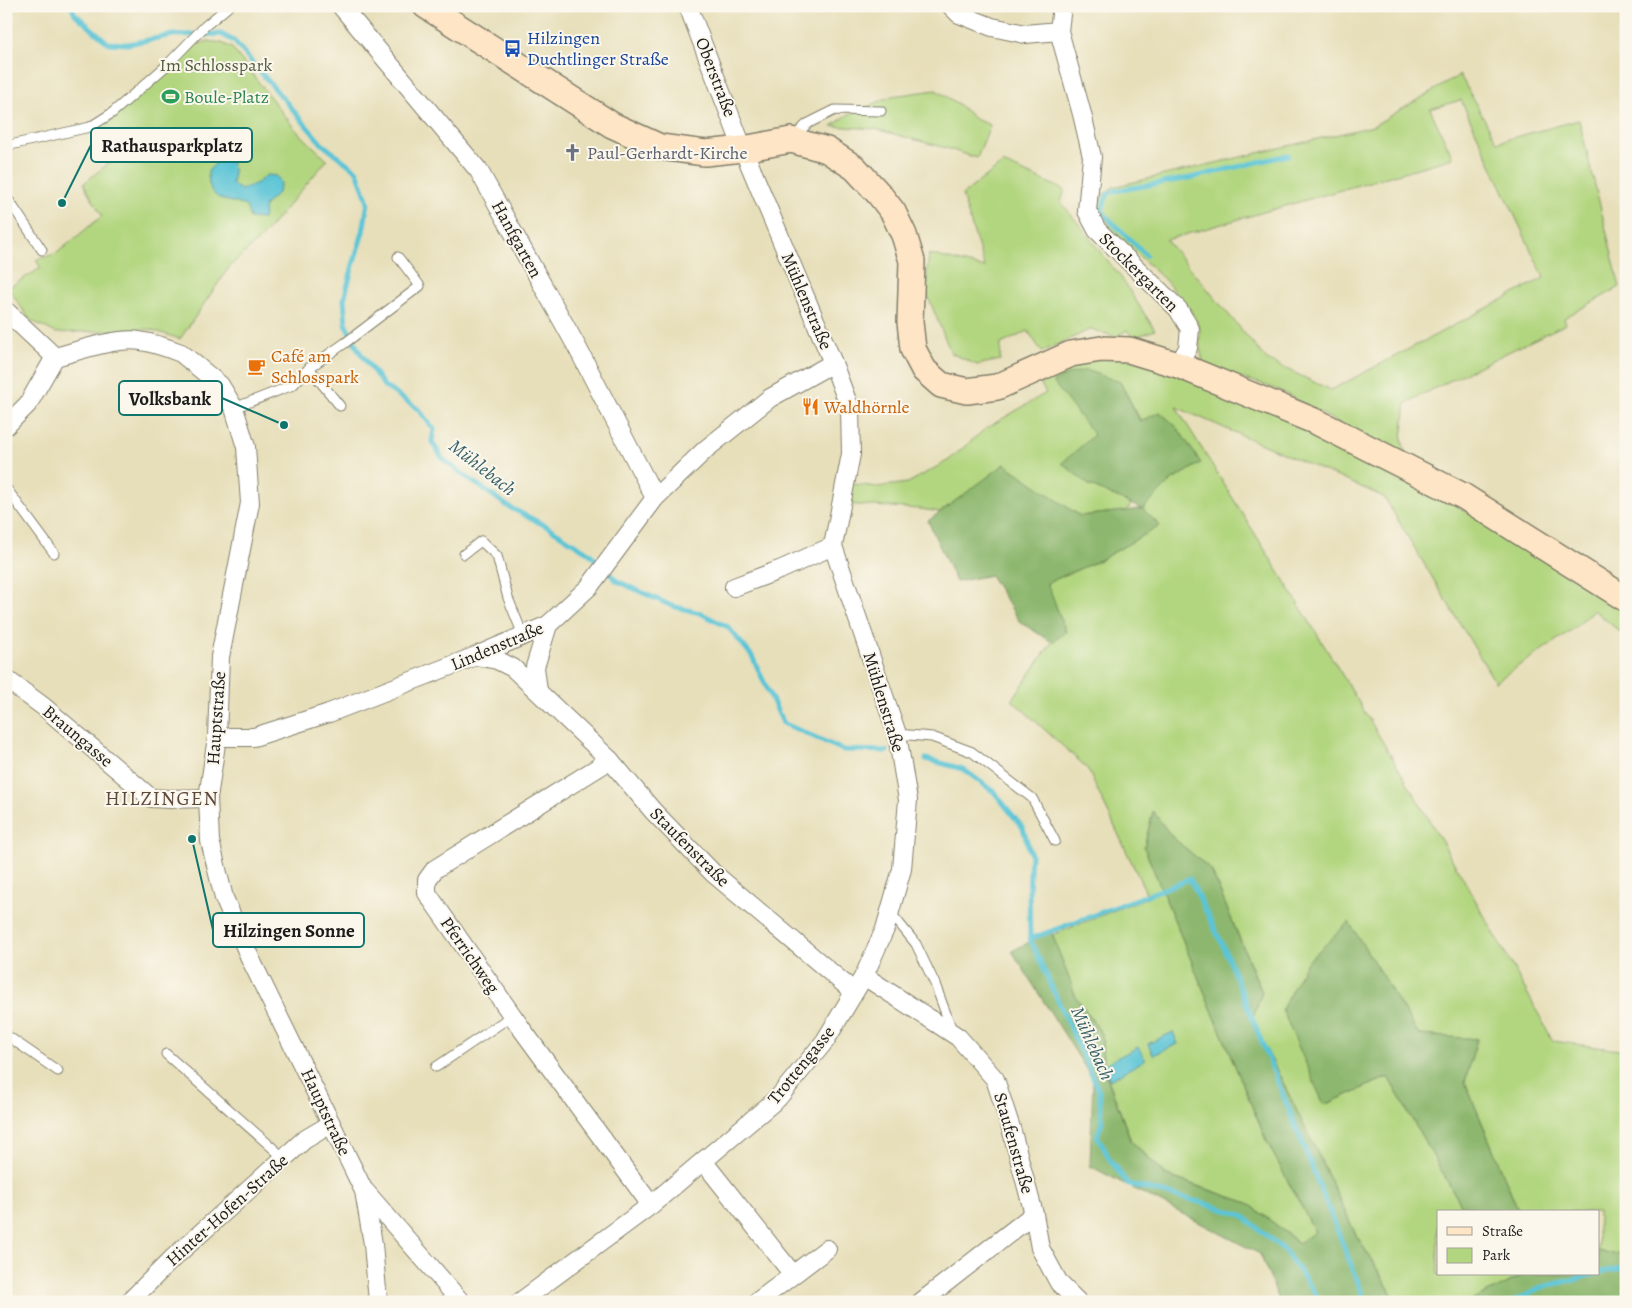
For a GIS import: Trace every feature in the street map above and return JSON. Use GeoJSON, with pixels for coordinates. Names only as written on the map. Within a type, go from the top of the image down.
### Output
{"type":"FeatureCollection","features":[{"type":"Feature","properties":{"kind":"main road"},"geometry":{"type":"LineString","coordinates":[[426,6],[612,125],[660,147],[705,153],[743,149],[791,140],[826,150],[855,168],[893,212],[904,235],[912,260],[910,322],[913,349],[924,370],[941,385],[967,391],[997,387],[1071,354],[1101,348],[1129,350],[1178,365],[1319,423],[1463,496],[1626,599]]}},
{"type":"Feature","properties":{"kind":"street","name":"Hanfgarten"},"geometry":{"type":"LineString","coordinates":[[341,6],[479,171],[577,347],[655,498]]}},
{"type":"Feature","properties":{"kind":"street","name":"Oberstraße"},"geometry":{"type":"LineString","coordinates":[[688,6],[743,149]]}},
{"type":"Feature","properties":{"kind":"street"},"geometry":{"type":"LineString","coordinates":[[951,6],[959,14],[992,27],[1024,34],[1059,31]]}},
{"type":"Feature","properties":{"kind":"street","name":"Stockergarten"},"geometry":{"type":"LineString","coordinates":[[1062,6],[1059,31],[1092,157],[1087,211],[1097,230],[1178,308],[1190,329],[1188,348],[1178,365]]}},
{"type":"Feature","properties":{"kind":"street","name":"Mühlenstraße"},"geometry":{"type":"LineString","coordinates":[[743,149],[833,362],[850,409],[851,454],[833,546],[897,734],[908,800],[902,869],[886,929],[864,976]]}},
{"type":"Feature","properties":{"kind":"street"},"geometry":{"type":"LineString","coordinates":[[6,311],[55,357],[28,404],[6,426]]}},
{"type":"Feature","properties":{"kind":"street","name":"Hauptstraße"},"geometry":{"type":"LineString","coordinates":[[55,357],[106,343],[139,340],[181,353],[220,385],[234,408],[246,447],[250,502],[220,657],[217,737],[208,798],[210,841],[224,898],[250,958],[364,1191],[373,1244],[378,1302]]}},
{"type":"Feature","properties":{"kind":"street","name":"Lindenstraße"},"geometry":{"type":"LineString","coordinates":[[217,737],[254,737],[329,713],[476,656],[548,625],[589,587],[655,498],[706,449],[770,398],[833,362]]}},
{"type":"Feature","properties":{"kind":"street"},"geometry":{"type":"LineString","coordinates":[[734,587],[782,569],[833,546]]}},
{"type":"Feature","properties":{"kind":"street"},"geometry":{"type":"LineString","coordinates":[[538,691],[535,667],[548,625]]}},
{"type":"Feature","properties":{"kind":"street","name":"Staufenstraße"},"geometry":{"type":"LineString","coordinates":[[476,656],[497,660],[513,668],[610,760],[653,812],[713,873],[854,992]]}},
{"type":"Feature","properties":{"kind":"street","name":"Braungasse"},"geometry":{"type":"LineString","coordinates":[[6,679],[44,707],[151,798],[208,798]]}},
{"type":"Feature","properties":{"kind":"street","name":"Pferrichweg"},"geometry":{"type":"LineString","coordinates":[[610,760],[435,869],[427,880],[427,893],[512,1015],[651,1205]]}},
{"type":"Feature","properties":{"kind":"street","name":"Staufenstraße"},"geometry":{"type":"LineString","coordinates":[[864,976],[958,1037],[995,1079],[1011,1128],[1034,1214],[1040,1248],[1059,1283],[1078,1302]]}},
{"type":"Feature","properties":{"kind":"street","name":"Trottengasse"},"geometry":{"type":"LineString","coordinates":[[520,1302],[651,1205],[778,1098],[825,1041],[864,976]]}},
{"type":"Feature","properties":{"kind":"street","name":"Hinter-Hofen-Straße"},"geometry":{"type":"LineString","coordinates":[[129,1302],[172,1259],[304,1140],[330,1124]]}},
{"type":"Feature","properties":{"kind":"street"},"geometry":{"type":"LineString","coordinates":[[703,1161],[791,1272]]}},
{"type":"Feature","properties":{"kind":"street"},"geometry":{"type":"LineString","coordinates":[[364,1191],[461,1302]]}},
{"type":"Feature","properties":{"kind":"street"},"geometry":{"type":"LineString","coordinates":[[920,1302],[1034,1214]]}},
{"type":"Feature","properties":{"kind":"street"},"geometry":{"type":"LineString","coordinates":[[757,1302],[827,1250]]}},
{"type":"Feature","properties":{"kind":"lane"},"geometry":{"type":"LineString","coordinates":[[6,146],[90,127],[125,102],[166,66],[205,26],[229,6]]}},
{"type":"Feature","properties":{"kind":"lane"},"geometry":{"type":"LineString","coordinates":[[791,140],[807,124],[835,110],[881,111]]}},
{"type":"Feature","properties":{"kind":"lane"},"geometry":{"type":"LineString","coordinates":[[6,202],[10,202],[42,250]]}},
{"type":"Feature","properties":{"kind":"lane"},"geometry":{"type":"LineString","coordinates":[[234,408],[293,385],[309,368],[420,286],[398,257]]}},
{"type":"Feature","properties":{"kind":"lane"},"geometry":{"type":"LineString","coordinates":[[309,368],[340,406]]}},
{"type":"Feature","properties":{"kind":"lane"},"geometry":{"type":"LineString","coordinates":[[6,488],[54,553]]}},
{"type":"Feature","properties":{"kind":"lane"},"geometry":{"type":"LineString","coordinates":[[464,554],[481,541],[497,556],[508,598],[523,635]]}},
{"type":"Feature","properties":{"kind":"lane"},"geometry":{"type":"LineString","coordinates":[[897,734],[932,737],[972,752],[1032,798],[1055,841]]}},
{"type":"Feature","properties":{"kind":"lane"},"geometry":{"type":"LineString","coordinates":[[890,912],[916,944],[936,984],[953,1034]]}},
{"type":"Feature","properties":{"kind":"lane"},"geometry":{"type":"LineString","coordinates":[[436,1067],[512,1015]]}},
{"type":"Feature","properties":{"kind":"lane"},"geometry":{"type":"LineString","coordinates":[[6,1035],[58,1071]]}},
{"type":"Feature","properties":{"kind":"lane"},"geometry":{"type":"LineString","coordinates":[[166,1054],[284,1158]]}},
{"type":"Feature","properties":{"kind":"green space","name":"Im Schlosspark"},"geometry":{"type":"Polygon","coordinates":[[[208,41],[222,43],[232,48],[295,129],[327,160],[259,240],[230,266],[180,339],[149,329],[56,333],[30,320],[8,288],[41,268],[36,260],[57,253],[102,216],[84,183],[115,158],[98,132],[196,45],[208,41]]]}},
{"type":"Feature","properties":{"kind":"green space"},"geometry":{"type":"Polygon","coordinates":[[[1460,75],[1497,142],[1579,120],[1620,287],[1564,318],[1566,324],[1406,403],[1402,439],[1407,461],[1283,392],[1256,382],[1212,372],[1203,362],[1199,344],[1200,329],[1190,309],[1164,279],[1119,237],[1100,212],[1098,199],[1113,187],[1373,126],[1460,75]],[[1461,100],[1430,109],[1453,158],[1166,240],[1267,360],[1331,390],[1544,278],[1461,100]]]}},
{"type":"Feature","properties":{"kind":"green space"},"geometry":{"type":"Polygon","coordinates":[[[936,90],[958,104],[975,119],[990,125],[977,158],[875,129],[832,126],[846,116],[892,96],[936,90]]]}},
{"type":"Feature","properties":{"kind":"green space"},"geometry":{"type":"Polygon","coordinates":[[[1003,163],[1065,190],[1061,202],[1120,276],[1155,330],[1133,338],[1127,330],[1116,337],[1091,329],[1042,352],[1028,331],[1001,344],[1000,360],[977,365],[951,353],[925,289],[929,254],[985,268],[962,195],[1003,163]]]}},
{"type":"Feature","properties":{"kind":"green space"},"geometry":{"type":"Polygon","coordinates":[[[1101,349],[1278,407],[1626,599],[1626,637],[1594,610],[1576,627],[1495,682],[1384,497],[1176,407],[1322,642],[1417,800],[1464,880],[1553,1041],[1626,1051],[1626,1250],[1615,1254],[1600,1251],[1600,1210],[1518,1210],[1465,1082],[1477,1039],[1419,1035],[1349,923],[1324,1105],[1388,1077],[1461,1205],[1479,1210],[1437,1210],[1437,1276],[1522,1276],[1469,1302],[1397,1302],[1355,1233],[1252,1020],[1262,992],[1211,870],[1171,836],[1153,812],[1144,847],[1266,1140],[1315,1232],[1299,1243],[1248,1203],[1168,1176],[1131,1141],[1103,1065],[1102,1034],[1076,997],[1052,935],[1148,897],[1087,768],[1012,700],[1052,642],[1066,632],[1047,583],[1100,560],[1159,526],[1143,509],[1171,481],[1201,463],[1141,421],[1120,382],[1094,435],[1089,485],[1132,504],[1126,511],[1080,516],[1005,465],[941,512],[841,504],[846,483],[877,487],[908,483],[949,460],[985,429],[1046,393],[1041,385],[1043,364],[1101,349]]]}},
{"type":"Feature","properties":{"kind":"green space"},"geometry":{"type":"Polygon","coordinates":[[[1086,370],[1120,382],[1140,421],[1160,412],[1177,427],[1201,463],[1171,481],[1143,509],[1160,526],[1100,560],[1047,583],[1066,632],[1052,642],[1020,622],[990,575],[956,582],[928,521],[1005,464],[1080,516],[1142,509],[1089,485],[1062,463],[1094,435],[1053,382],[1066,375],[1086,370]]]}},
{"type":"Feature","properties":{"kind":"green space"},"geometry":{"type":"Polygon","coordinates":[[[1153,811],[1171,836],[1211,870],[1262,993],[1252,1020],[1355,1233],[1397,1302],[1280,1302],[1260,1254],[1090,1166],[1093,1080],[1012,951],[1051,931],[1076,997],[1102,1034],[1103,1066],[1131,1141],[1167,1176],[1248,1203],[1299,1243],[1315,1232],[1266,1140],[1144,847],[1153,811]]]}},
{"type":"Feature","properties":{"kind":"green space"},"geometry":{"type":"Polygon","coordinates":[[[1349,922],[1419,1035],[1477,1039],[1465,1082],[1518,1210],[1479,1210],[1461,1205],[1388,1077],[1324,1105],[1282,1009],[1306,963],[1349,922]]]}},
{"type":"Feature","properties":{"kind":"green space"},"geometry":{"type":"Polygon","coordinates":[[[1626,1250],[1626,1302],[1469,1302],[1522,1276],[1600,1276],[1600,1251],[1615,1254],[1626,1250]]]}},
{"type":"Feature","properties":{"kind":"water"},"geometry":{"type":"Polygon","coordinates":[[[218,161],[231,161],[234,172],[232,184],[241,190],[257,183],[267,175],[277,176],[281,183],[278,193],[265,205],[263,219],[250,218],[246,206],[223,200],[214,194],[209,181],[208,171],[218,161]]]}},
{"type":"Feature","properties":{"kind":"water"},"geometry":{"type":"Polygon","coordinates":[[[1173,1032],[1178,1044],[1153,1055],[1148,1044],[1173,1032]]]}},
{"type":"Feature","properties":{"kind":"water"},"geometry":{"type":"Polygon","coordinates":[[[1138,1047],[1145,1060],[1110,1080],[1103,1065],[1138,1047]]]}},
{"type":"Feature","properties":{"kind":"waterway","name":"Mühlebach"},"geometry":{"type":"LineString","coordinates":[[71,6],[75,14],[108,43],[128,44],[173,35],[221,34],[234,41],[322,144],[357,171],[368,202],[363,232],[344,299],[346,325],[359,351],[384,386],[418,409],[434,429],[432,442],[443,459],[509,507],[548,527],[589,553],[617,581],[672,606],[700,613],[728,627],[752,656],[783,723],[843,750],[887,751]]}},
{"type":"Feature","properties":{"kind":"waterway"},"geometry":{"type":"LineString","coordinates":[[1146,255],[1102,210],[1109,193],[1190,178],[1288,155]]}},
{"type":"Feature","properties":{"kind":"waterway","name":"Mühlebach"},"geometry":{"type":"LineString","coordinates":[[926,759],[963,769],[994,792],[1023,828],[1031,855],[1029,891],[1030,939],[1099,1091],[1102,1123],[1097,1135],[1110,1160],[1128,1184],[1242,1215],[1285,1251],[1321,1302]]}},
{"type":"Feature","properties":{"kind":"waterway"},"geometry":{"type":"LineString","coordinates":[[1030,939],[1190,879],[1224,948],[1366,1302]]}},
{"type":"Feature","properties":{"kind":"waterway"},"geometry":{"type":"LineString","coordinates":[[1600,1273],[1626,1267]]}},
{"type":"Feature","properties":{"kind":"waterway"},"geometry":{"type":"LineString","coordinates":[[1513,1302],[1543,1287],[1587,1276]]}},
{"type":"Feature","properties":{"kind":"place","name":"Hilzingen Duchtlinger Straße"},"geometry":{"type":"Point","coordinates":[513,48]}},
{"type":"Feature","properties":{"kind":"place","name":"Boule-Platz"},"geometry":{"type":"Point","coordinates":[170,97]}},
{"type":"Feature","properties":{"kind":"place","name":"Paul-Gerhardt-Kirche"},"geometry":{"type":"Point","coordinates":[573,153]}},
{"type":"Feature","properties":{"kind":"place","name":"Rathausparkplatz"},"geometry":{"type":"Point","coordinates":[62,203]}},
{"type":"Feature","properties":{"kind":"place","name":"Café am Schlosspark"},"geometry":{"type":"Point","coordinates":[257,366]}},
{"type":"Feature","properties":{"kind":"place","name":"Waldhörnle"},"geometry":{"type":"Point","coordinates":[810,407]}},
{"type":"Feature","properties":{"kind":"place","name":"Volksbank"},"geometry":{"type":"Point","coordinates":[284,425]}},
{"type":"Feature","properties":{"kind":"place","name":"Hilzingen Sonne"},"geometry":{"type":"Point","coordinates":[192,839]}},
{"type":"Feature","properties":{"kind":"district","name":"HILZINGEN"},"geometry":{"type":"Point","coordinates":[162,798]}}]}
